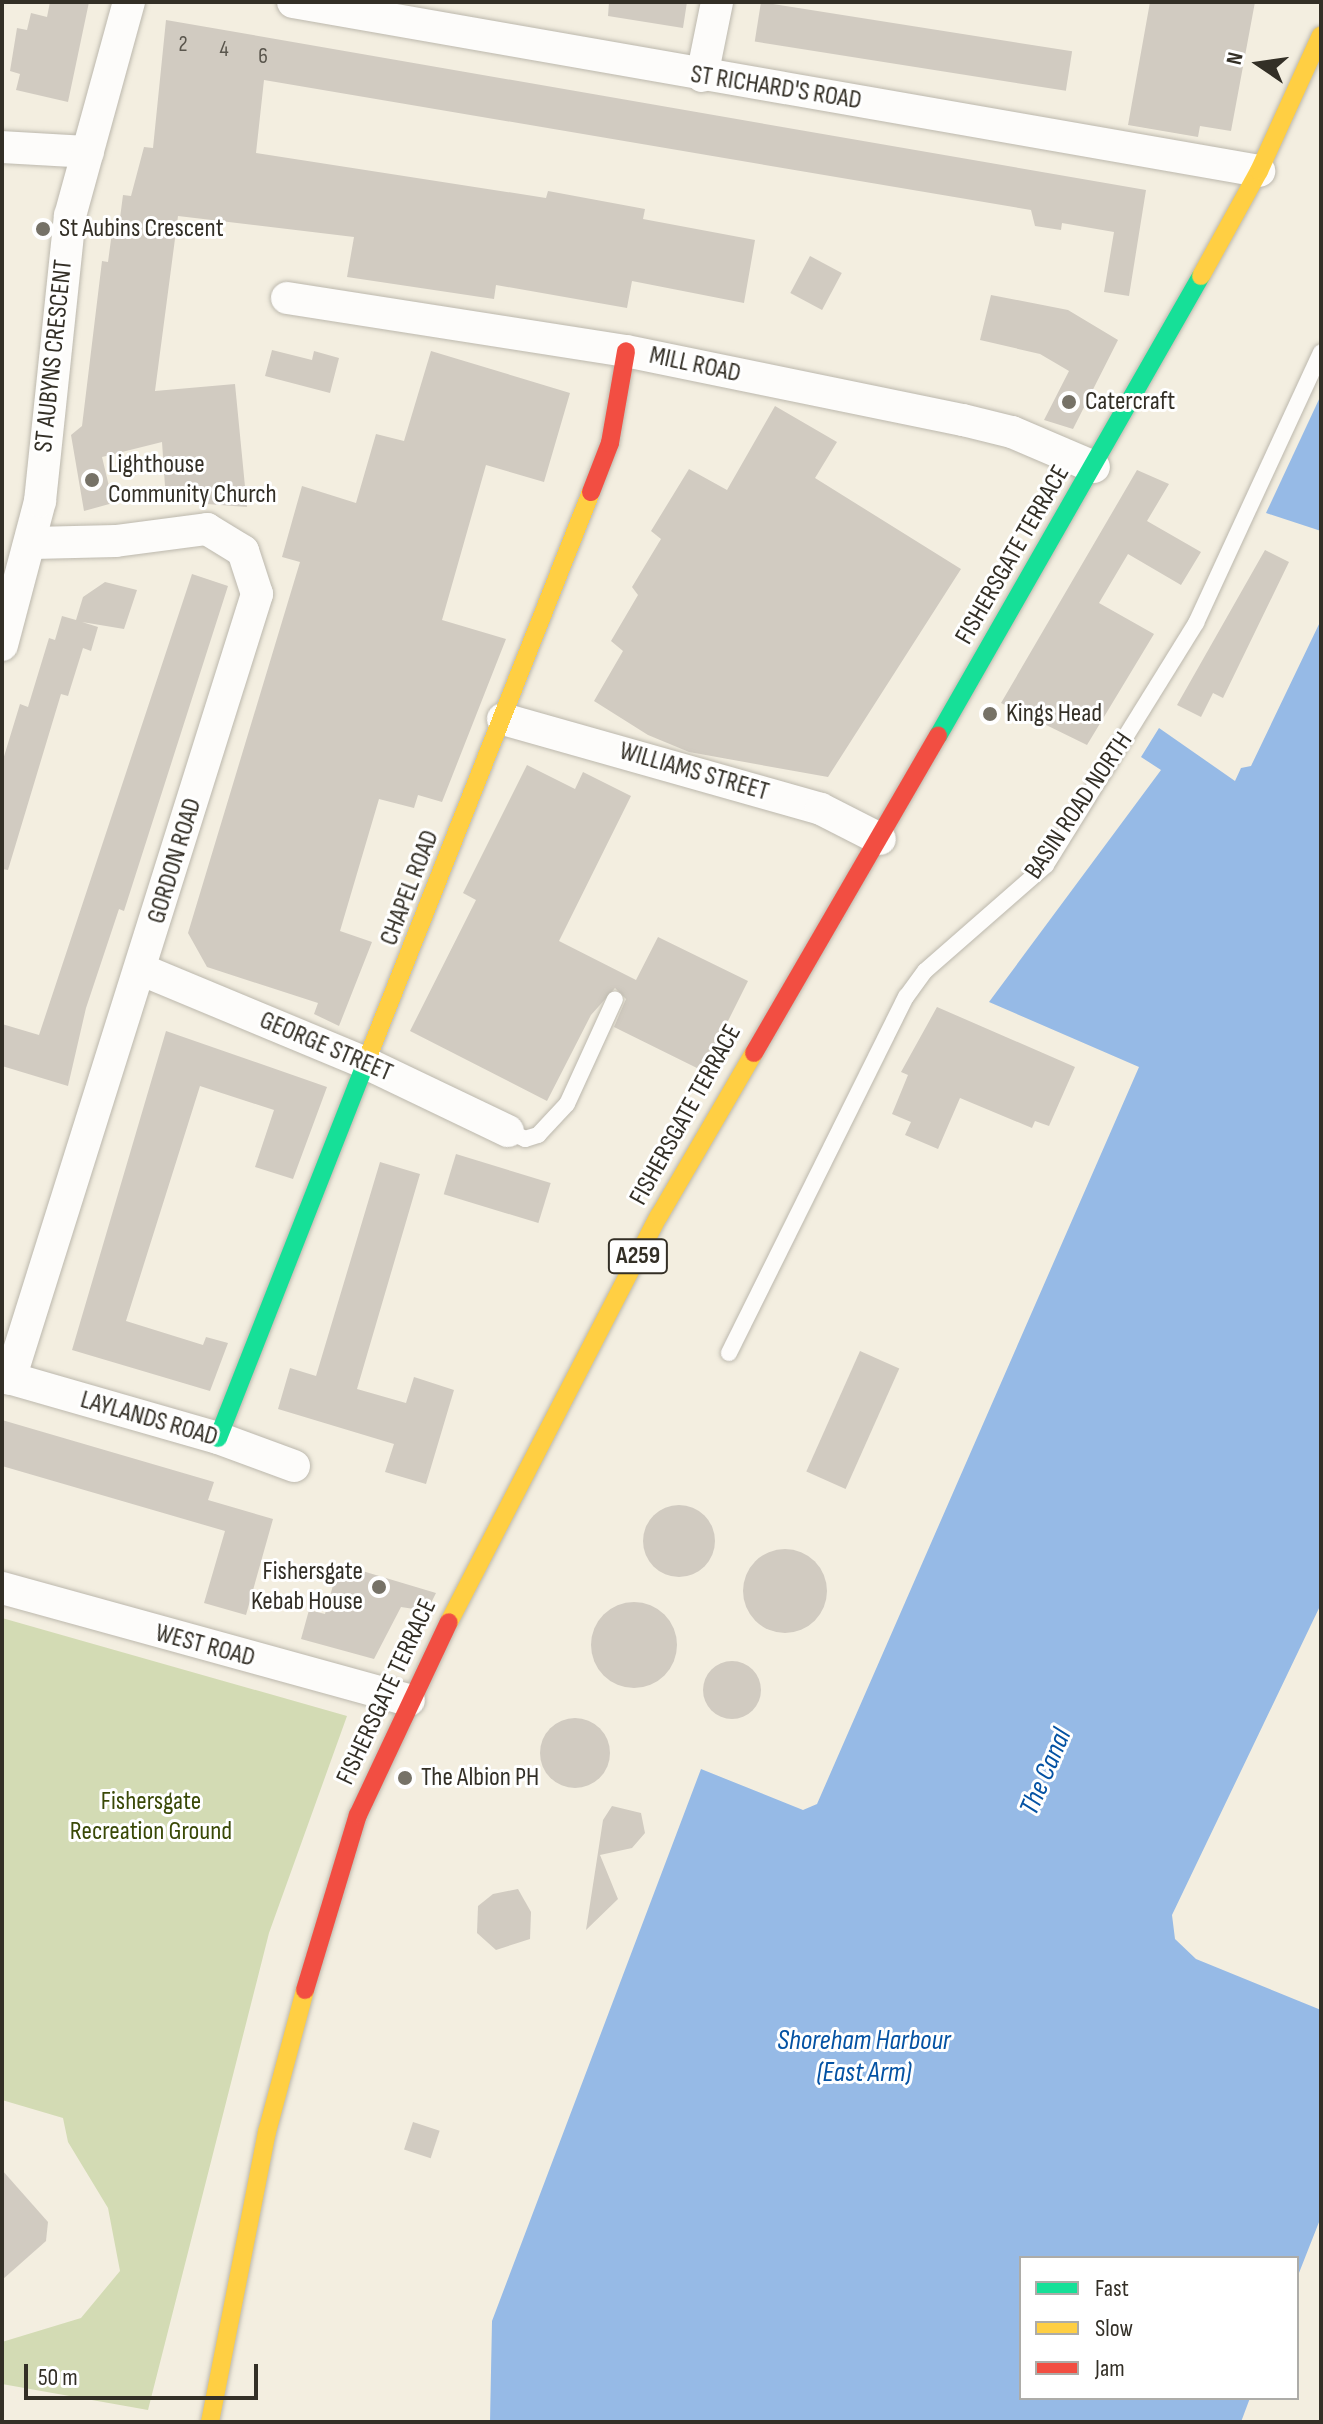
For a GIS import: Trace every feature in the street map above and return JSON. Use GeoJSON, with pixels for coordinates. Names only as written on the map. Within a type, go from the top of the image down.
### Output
{"type":"FeatureCollection","features":[{"type":"Feature","properties":{"kind":"main road","name":"FISHERSGATE TERRACE"},"geometry":{"type":"LineString","coordinates":[[210,2422],[267,2132],[320,1932],[358,1815],[409,1700],[659,1216],[1094,467],[1259,171],[1321,35]]}},
{"type":"Feature","properties":{"kind":"main road","name":"CHAPEL ROAD"},"geometry":{"type":"LineString","coordinates":[[218,1438],[370,1065],[610,443],[626,351]]}},
{"type":"Feature","properties":{"kind":"street","name":"ST AUBYNS CRESCENT"},"geometry":{"type":"LineString","coordinates":[[2,645],[33,543],[60,281],[88,152],[129,2]]}},
{"type":"Feature","properties":{"kind":"street","name":"ST RICHARD'S ROAD"},"geometry":{"type":"LineString","coordinates":[[293,2],[702,76],[1259,171]]}},
{"type":"Feature","properties":{"kind":"street"},"geometry":{"type":"LineString","coordinates":[[702,76],[717,2]]}},
{"type":"Feature","properties":{"kind":"street"},"geometry":{"type":"LineString","coordinates":[[2,147],[88,152]]}},
{"type":"Feature","properties":{"kind":"street","name":"MILL ROAD"},"geometry":{"type":"LineString","coordinates":[[287,298],[626,351],[1012,432],[1094,467]]}},
{"type":"Feature","properties":{"kind":"street","name":"GORDON ROAD"},"geometry":{"type":"LineString","coordinates":[[6,1378],[142,970],[257,594],[256,578],[234,542],[207,529],[33,543]]}},
{"type":"Feature","properties":{"kind":"street","name":"WILLIAMS STREET"},"geometry":{"type":"LineString","coordinates":[[503,719],[821,809],[880,839]]}},
{"type":"Feature","properties":{"kind":"street","name":"GEORGE STREET"},"geometry":{"type":"LineString","coordinates":[[142,970],[370,1065],[508,1131]]}},
{"type":"Feature","properties":{"kind":"street","name":"LAYLANDS ROAD"},"geometry":{"type":"LineString","coordinates":[[6,1378],[218,1438],[294,1466]]}},
{"type":"Feature","properties":{"kind":"street","name":"WEST ROAD"},"geometry":{"type":"LineString","coordinates":[[2,1588],[409,1700]]}},
{"type":"Feature","properties":{"kind":"lane","name":"BASIN ROAD NORTH"},"geometry":{"type":"LineString","coordinates":[[729,1353],[906,997],[946,951],[1046,865],[1196,623],[1321,353]]}},
{"type":"Feature","properties":{"kind":"lane"},"geometry":{"type":"LineString","coordinates":[[508,1131],[525,1139],[538,1135],[567,1104],[615,999]]}},
{"type":"Feature","properties":{"kind":"green space","name":"Fishersgate Recreation Ground"},"geometry":{"type":"Polygon","coordinates":[[[2,1618],[347,1716],[269,1933],[148,2410],[2,2384],[2,2342],[81,2318],[120,2271],[108,2208],[68,2142],[63,2118],[2,2100],[2,1618]]]}},
{"type":"Feature","properties":{"kind":"water"},"geometry":{"type":"Polygon","coordinates":[[[1321,395],[1321,531],[1266,513],[1321,395]]]}},
{"type":"Feature","properties":{"kind":"water","name":"Shoreham Harbour (East Arm)"},"geometry":{"type":"Polygon","coordinates":[[[1321,620],[1321,1604],[1172,1915],[1175,1939],[1196,1959],[1321,2010],[1321,2217],[1299,2273],[1299,2256],[1019,2256],[1019,2400],[1249,2400],[1241,2422],[490,2422],[492,2321],[701,1769],[803,1810],[817,1804],[1139,1067],[989,1002],[1161,770],[1141,757],[1159,728],[1235,781],[1241,768],[1251,766],[1321,620]]]}},
{"type":"Feature","properties":{"kind":"building"},"geometry":{"type":"Polygon","coordinates":[[[50,2],[89,2],[68,102],[16,90],[20,74],[10,71],[17,28],[27,30],[31,13],[47,17],[50,2]]]}},
{"type":"Feature","properties":{"kind":"building"},"geometry":{"type":"Polygon","coordinates":[[[609,2],[687,2],[683,28],[608,16],[609,2]]]}},
{"type":"Feature","properties":{"kind":"building"},"geometry":{"type":"Polygon","coordinates":[[[761,2],[1072,51],[1066,91],[755,42],[761,2]]]}},
{"type":"Feature","properties":{"kind":"building"},"geometry":{"type":"Polygon","coordinates":[[[1150,2],[1255,2],[1231,131],[1200,126],[1198,137],[1128,125],[1150,2]]]}},
{"type":"Feature","properties":{"kind":"building"},"geometry":{"type":"Polygon","coordinates":[[[166,20],[1146,190],[1129,296],[1104,292],[1114,232],[1062,223],[1061,230],[1035,226],[1031,210],[264,80],[256,153],[546,198],[548,191],[645,209],[643,219],[755,240],[744,303],[632,281],[627,308],[496,285],[494,299],[347,277],[354,237],[178,216],[155,391],[235,384],[247,507],[166,501],[162,442],[102,457],[113,503],[84,511],[71,435],[82,426],[102,261],[108,262],[114,217],[120,218],[123,195],[131,196],[144,147],[153,148],[166,20]]]}},
{"type":"Feature","properties":{"kind":"building"},"geometry":{"type":"Polygon","coordinates":[[[810,256],[842,273],[822,310],[790,293],[810,256]]]}},
{"type":"Feature","properties":{"kind":"building"},"geometry":{"type":"Polygon","coordinates":[[[991,295],[1068,310],[1118,340],[1073,429],[1044,420],[1069,371],[1040,354],[980,340],[991,295]]]}},
{"type":"Feature","properties":{"kind":"building"},"geometry":{"type":"Polygon","coordinates":[[[272,350],[312,360],[314,351],[339,358],[330,393],[265,376],[272,350]]]}},
{"type":"Feature","properties":{"kind":"building"},"geometry":{"type":"Polygon","coordinates":[[[431,351],[570,393],[544,482],[486,465],[442,620],[506,639],[442,802],[418,795],[414,808],[379,799],[340,931],[372,942],[339,1026],[314,1014],[318,1003],[207,967],[188,933],[300,562],[282,557],[302,486],[356,503],[376,434],[404,441],[431,351]]]}},
{"type":"Feature","properties":{"kind":"building"},"geometry":{"type":"Polygon","coordinates":[[[775,406],[837,442],[815,478],[961,569],[828,777],[689,752],[648,735],[594,701],[623,651],[611,641],[638,595],[632,587],[661,539],[651,531],[689,469],[727,490],[775,406]]]}},
{"type":"Feature","properties":{"kind":"building"},"geometry":{"type":"Polygon","coordinates":[[[1137,470],[1169,484],[1147,521],[1201,552],[1181,585],[1128,554],[1099,603],[1154,634],[1087,745],[1001,703],[1137,470]]]}},
{"type":"Feature","properties":{"kind":"building"},"geometry":{"type":"Polygon","coordinates":[[[1265,550],[1289,562],[1223,698],[1213,693],[1201,717],[1177,705],[1265,550]]]}},
{"type":"Feature","properties":{"kind":"building"},"geometry":{"type":"Polygon","coordinates":[[[192,574],[228,586],[124,911],[119,909],[86,1008],[68,1086],[2,1066],[2,1024],[39,1035],[192,574]]]}},
{"type":"Feature","properties":{"kind":"building"},"geometry":{"type":"Polygon","coordinates":[[[105,582],[137,590],[124,629],[82,622],[98,627],[91,651],[83,648],[68,696],[61,694],[8,870],[2,869],[2,763],[20,704],[28,707],[49,638],[55,640],[62,616],[76,620],[83,597],[105,582]]]}},
{"type":"Feature","properties":{"kind":"building"},"geometry":{"type":"Polygon","coordinates":[[[527,765],[575,789],[583,772],[631,796],[559,941],[636,980],[658,937],[748,981],[703,1071],[614,1027],[626,999],[615,988],[591,1015],[547,1101],[410,1031],[476,900],[463,893],[527,765]]]}},
{"type":"Feature","properties":{"kind":"building"},"geometry":{"type":"Polygon","coordinates":[[[937,1007],[1075,1067],[1049,1126],[1035,1121],[1032,1128],[960,1098],[938,1149],[905,1135],[911,1122],[892,1114],[908,1075],[901,1072],[937,1007]]]}},
{"type":"Feature","properties":{"kind":"building"},"geometry":{"type":"Polygon","coordinates":[[[166,1031],[327,1087],[293,1179],[255,1167],[274,1110],[200,1086],[126,1321],[203,1345],[206,1337],[228,1343],[210,1391],[72,1350],[166,1031]]]}},
{"type":"Feature","properties":{"kind":"building"},"geometry":{"type":"Polygon","coordinates":[[[456,1154],[551,1183],[538,1223],[444,1194],[456,1154]]]}},
{"type":"Feature","properties":{"kind":"building"},"geometry":{"type":"Polygon","coordinates":[[[380,1162],[420,1174],[357,1389],[406,1403],[414,1377],[454,1390],[426,1484],[385,1472],[394,1444],[278,1409],[290,1368],[316,1376],[380,1162]]]}},
{"type":"Feature","properties":{"kind":"building"},"geometry":{"type":"Polygon","coordinates":[[[860,1351],[899,1368],[846,1489],[806,1472],[860,1351]]]}},
{"type":"Feature","properties":{"kind":"building"},"geometry":{"type":"Polygon","coordinates":[[[2,1420],[214,1482],[208,1500],[273,1519],[246,1615],[204,1603],[225,1531],[2,1466],[2,1420]]]}},
{"type":"Feature","properties":{"kind":"building"},"geometry":{"type":"Polygon","coordinates":[[[672,1505],[686,1505],[705,1515],[715,1534],[715,1548],[705,1567],[686,1577],[672,1577],[653,1567],[643,1548],[643,1534],[653,1515],[672,1505]]]}},
{"type":"Feature","properties":{"kind":"building"},"geometry":{"type":"Polygon","coordinates":[[[785,1549],[801,1552],[815,1561],[824,1575],[827,1591],[824,1607],[815,1621],[801,1630],[785,1633],[769,1630],[755,1621],[746,1607],[743,1591],[746,1575],[755,1561],[769,1552],[785,1549]]]}},
{"type":"Feature","properties":{"kind":"building"},"geometry":{"type":"Polygon","coordinates":[[[339,1564],[436,1593],[427,1611],[401,1607],[374,1659],[301,1639],[309,1610],[325,1614],[339,1564]]]}},
{"type":"Feature","properties":{"kind":"building"},"geometry":{"type":"Polygon","coordinates":[[[634,1602],[658,1609],[670,1621],[677,1645],[670,1669],[658,1681],[634,1688],[610,1681],[598,1669],[591,1645],[598,1621],[610,1609],[634,1602]]]}},
{"type":"Feature","properties":{"kind":"building"},"geometry":{"type":"Polygon","coordinates":[[[732,1661],[743,1663],[752,1670],[759,1679],[759,1701],[752,1710],[743,1717],[732,1719],[721,1717],[712,1710],[705,1701],[703,1690],[705,1679],[712,1670],[721,1663],[732,1661]]]}},
{"type":"Feature","properties":{"kind":"building"},"geometry":{"type":"Polygon","coordinates":[[[575,1718],[600,1728],[610,1753],[600,1778],[575,1788],[550,1778],[540,1753],[550,1728],[575,1718]]]}},
{"type":"Feature","properties":{"kind":"building"},"geometry":{"type":"Polygon","coordinates":[[[612,1806],[641,1813],[645,1833],[632,1848],[600,1855],[618,1899],[586,1930],[603,1820],[612,1806]]]}},
{"type":"Feature","properties":{"kind":"building"},"geometry":{"type":"Polygon","coordinates":[[[518,1889],[531,1912],[530,1939],[496,1950],[477,1933],[478,1906],[493,1894],[518,1889]]]}},
{"type":"Feature","properties":{"kind":"building"},"geometry":{"type":"Polygon","coordinates":[[[413,2122],[440,2131],[431,2158],[404,2150],[413,2122]]]}},
{"type":"Feature","properties":{"kind":"building"},"geometry":{"type":"Polygon","coordinates":[[[2,2170],[48,2222],[46,2241],[2,2280],[2,2170]]]}},
{"type":"Feature","properties":{"kind":"traffic: fast"},"geometry":{"type":"LineString","coordinates":[[938,736],[1201,276]]}},
{"type":"Feature","properties":{"kind":"traffic: fast"},"geometry":{"type":"LineString","coordinates":[[218,1438],[366,1062]]}},
{"type":"Feature","properties":{"kind":"traffic: slow"},"geometry":{"type":"LineString","coordinates":[[1201,276],[1259,171],[1321,35]]}},
{"type":"Feature","properties":{"kind":"traffic: slow"},"geometry":{"type":"LineString","coordinates":[[366,1062],[591,492]]}},
{"type":"Feature","properties":{"kind":"traffic: slow"},"geometry":{"type":"LineString","coordinates":[[449,1622],[659,1216],[754,1053]]}},
{"type":"Feature","properties":{"kind":"traffic: slow"},"geometry":{"type":"LineString","coordinates":[[210,2422],[267,2132],[305,1990]]}},
{"type":"Feature","properties":{"kind":"traffic: jam"},"geometry":{"type":"LineString","coordinates":[[591,492],[610,443],[626,351]]}},
{"type":"Feature","properties":{"kind":"traffic: jam"},"geometry":{"type":"LineString","coordinates":[[754,1053],[938,736]]}},
{"type":"Feature","properties":{"kind":"traffic: jam"},"geometry":{"type":"LineString","coordinates":[[305,1990],[358,1815],[449,1622]]}},
{"type":"Feature","properties":{"kind":"place","name":"St Aubins Crescent"},"geometry":{"type":"Point","coordinates":[43,229]}},
{"type":"Feature","properties":{"kind":"place","name":"Catercraft"},"geometry":{"type":"Point","coordinates":[1069,402]}},
{"type":"Feature","properties":{"kind":"place","name":"Lighthouse Community Church"},"geometry":{"type":"Point","coordinates":[92,480]}},
{"type":"Feature","properties":{"kind":"place","name":"Kings Head"},"geometry":{"type":"Point","coordinates":[990,714]}},
{"type":"Feature","properties":{"kind":"place","name":"Fishersgate Kebab House"},"geometry":{"type":"Point","coordinates":[379,1587]}},
{"type":"Feature","properties":{"kind":"place","name":"The Albion PH"},"geometry":{"type":"Point","coordinates":[405,1778]}},
{"type":"Feature","properties":{"kind":"water label","name":"The Canal"},"geometry":{"type":"Point","coordinates":[1046,1772]}}]}
